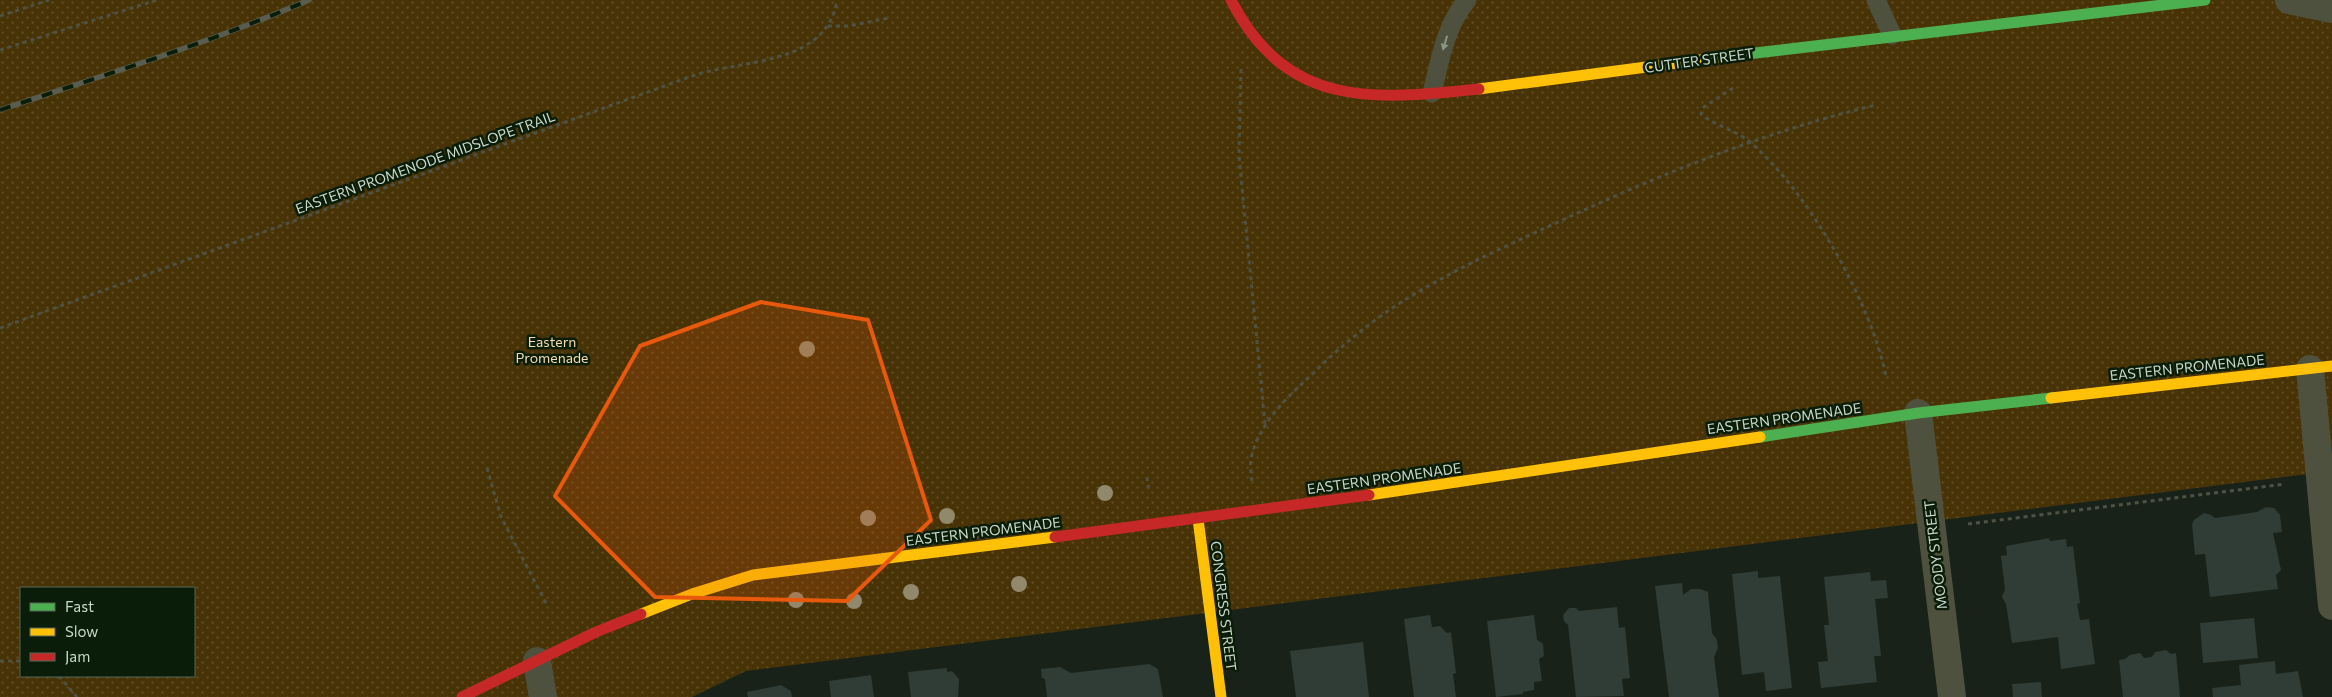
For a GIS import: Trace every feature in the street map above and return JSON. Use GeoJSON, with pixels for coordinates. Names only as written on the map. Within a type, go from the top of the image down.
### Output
{"type":"FeatureCollection","features":[{"type":"Feature","properties":{"kind":"street","name":"CUTTER STREET"},"geometry":{"type":"LineString","coordinates":[[1231,0],[1247,29],[1265,50],[1285,67],[1310,82],[1331,89],[1367,95],[1432,93],[1892,35],[2016,23],[2205,0]]}},
{"type":"Feature","properties":{"kind":"street"},"geometry":{"type":"LineString","coordinates":[[2289,0],[2332,9]]}},
{"type":"Feature","properties":{"kind":"street"},"geometry":{"type":"LineString","coordinates":[[2321,367],[2332,606]]}},
{"type":"Feature","properties":{"kind":"street","name":"EASTERN PROMENADE"},"geometry":{"type":"LineString","coordinates":[[462,697],[596,632],[692,594],[754,576],[1198,519],[1918,413],[2321,367]]}},
{"type":"Feature","properties":{"kind":"street","name":"MOODY STREET"},"geometry":{"type":"LineString","coordinates":[[1918,413],[1952,697]]}},
{"type":"Feature","properties":{"kind":"street","name":"CONGRESS STREET"},"geometry":{"type":"LineString","coordinates":[[1198,519],[1221,697]]}},
{"type":"Feature","properties":{"kind":"street"},"geometry":{"type":"LineString","coordinates":[[537,661],[543,697]]}},
{"type":"Feature","properties":{"kind":"lane"},"geometry":{"type":"LineString","coordinates":[[1432,93],[1448,32],[1467,0]]}},
{"type":"Feature","properties":{"kind":"lane"},"geometry":{"type":"LineString","coordinates":[[1876,0],[1892,35]]}},
{"type":"Feature","properties":{"kind":"path"},"geometry":{"type":"LineString","coordinates":[[0,16],[49,0]]}},
{"type":"Feature","properties":{"kind":"path"},"geometry":{"type":"LineString","coordinates":[[0,50],[157,0]]}},
{"type":"Feature","properties":{"kind":"path","name":"EASTERN PROMENODE MIDSLOPE TRAIL"},"geometry":{"type":"LineString","coordinates":[[0,328],[692,76],[724,66],[758,61],[803,48],[814,41],[827,26],[832,18],[837,0]]}},
{"type":"Feature","properties":{"kind":"path"},"geometry":{"type":"LineString","coordinates":[[827,26],[848,26],[889,18]]}},
{"type":"Feature","properties":{"kind":"path"},"geometry":{"type":"LineString","coordinates":[[1740,54],[1741,81],[1704,107],[1701,114],[1750,142],[1800,198],[1838,257],[1864,305],[1886,376]]}},
{"type":"Feature","properties":{"kind":"path"},"geometry":{"type":"LineString","coordinates":[[1241,60],[1239,156],[1265,424]]}},
{"type":"Feature","properties":{"kind":"path"},"geometry":{"type":"LineString","coordinates":[[1252,482],[1250,460],[1256,440],[1265,424],[1301,384],[1336,351],[1379,317],[1416,292],[1462,267],[1681,167],[1827,117],[1876,105]]}},
{"type":"Feature","properties":{"kind":"path"},"geometry":{"type":"LineString","coordinates":[[487,468],[501,517],[528,572],[546,603]]}},
{"type":"Feature","properties":{"kind":"path"},"geometry":{"type":"LineString","coordinates":[[1147,477],[1150,496]]}},
{"type":"Feature","properties":{"kind":"path"},"geometry":{"type":"LineString","coordinates":[[1968,524],[2285,484]]}},
{"type":"Feature","properties":{"kind":"path"},"geometry":{"type":"LineString","coordinates":[[0,661],[20,661]]}},
{"type":"Feature","properties":{"kind":"path"},"geometry":{"type":"LineString","coordinates":[[60,677],[77,697]]}},
{"type":"Feature","properties":{"kind":"highlighted area"},"geometry":{"type":"Polygon","coordinates":[[[761,302],[868,320],[931,520],[847,601],[655,597],[555,496],[640,346],[761,302]]]}},
{"type":"Feature","properties":{"kind":"green space","name":"Eastern Promenade"},"geometry":{"type":"Polygon","coordinates":[[[0,0],[2332,0],[2332,471],[746,671],[692,697],[0,697],[0,0]]]}},
{"type":"Feature","properties":{"kind":"building"},"geometry":{"type":"Polygon","coordinates":[[[2266,507],[2274,508],[2280,515],[2282,532],[2273,533],[2281,570],[2276,575],[2278,589],[2210,597],[2205,554],[2195,555],[2192,524],[2194,520],[2204,513],[2215,518],[2257,512],[2266,507]]]}},
{"type":"Feature","properties":{"kind":"building"},"geometry":{"type":"Polygon","coordinates":[[[2049,538],[2050,541],[2066,539],[2067,547],[2073,546],[2080,603],[2077,604],[2080,620],[2089,619],[2095,664],[2061,669],[2058,637],[2012,643],[2006,604],[2002,597],[2005,589],[2001,556],[2007,555],[2006,546],[2049,538]]]}},
{"type":"Feature","properties":{"kind":"building"},"geometry":{"type":"Polygon","coordinates":[[[1758,571],[1758,578],[1780,576],[1792,688],[1766,691],[1764,672],[1742,675],[1732,574],[1758,571]]]}},
{"type":"Feature","properties":{"kind":"building"},"geometry":{"type":"Polygon","coordinates":[[[1870,572],[1871,581],[1886,580],[1888,598],[1875,599],[1881,656],[1874,656],[1877,682],[1821,688],[1818,662],[1828,661],[1824,625],[1829,625],[1824,577],[1870,572]]]}},
{"type":"Feature","properties":{"kind":"building"},"geometry":{"type":"Polygon","coordinates":[[[1682,583],[1683,595],[1691,589],[1700,589],[1708,592],[1712,633],[1717,640],[1718,648],[1714,657],[1719,697],[1669,697],[1655,586],[1682,583]]]}},
{"type":"Feature","properties":{"kind":"building"},"geometry":{"type":"Polygon","coordinates":[[[1617,607],[1619,628],[1625,627],[1630,678],[1622,679],[1624,696],[1576,697],[1568,625],[1564,621],[1563,615],[1569,608],[1576,608],[1579,611],[1617,607]]]}},
{"type":"Feature","properties":{"kind":"building"},"geometry":{"type":"Polygon","coordinates":[[[1430,615],[1432,627],[1440,626],[1447,633],[1451,632],[1456,673],[1453,674],[1456,697],[1414,697],[1404,619],[1430,615]]]}},
{"type":"Feature","properties":{"kind":"building"},"geometry":{"type":"Polygon","coordinates":[[[1534,615],[1537,640],[1543,644],[1544,656],[1539,659],[1542,681],[1534,682],[1534,690],[1523,692],[1523,694],[1496,697],[1487,621],[1534,615]]]}},
{"type":"Feature","properties":{"kind":"building"},"geometry":{"type":"Polygon","coordinates":[[[2254,618],[2258,658],[2203,663],[2200,623],[2254,618]]]}},
{"type":"Feature","properties":{"kind":"building"},"geometry":{"type":"Polygon","coordinates":[[[1363,642],[1369,697],[1296,697],[1290,651],[1363,642]]]}},
{"type":"Feature","properties":{"kind":"building"},"geometry":{"type":"Polygon","coordinates":[[[2166,650],[2171,654],[2176,653],[2180,697],[2123,697],[2119,660],[2140,653],[2144,658],[2152,657],[2155,652],[2166,650]]]}},
{"type":"Feature","properties":{"kind":"building"},"geometry":{"type":"Polygon","coordinates":[[[2275,661],[2276,674],[2298,671],[2303,697],[2213,697],[2212,688],[2241,685],[2239,665],[2275,661]]]}},
{"type":"Feature","properties":{"kind":"building"},"geometry":{"type":"Polygon","coordinates":[[[1149,664],[1158,669],[1163,697],[1047,697],[1045,679],[1042,678],[1041,669],[1060,667],[1071,673],[1149,664]]]}},
{"type":"Feature","properties":{"kind":"building"},"geometry":{"type":"Polygon","coordinates":[[[947,668],[947,672],[952,671],[959,679],[958,697],[911,697],[908,672],[947,668]]]}},
{"type":"Feature","properties":{"kind":"building"},"geometry":{"type":"Polygon","coordinates":[[[871,675],[874,697],[831,697],[829,681],[871,675]]]}},
{"type":"Feature","properties":{"kind":"building"},"geometry":{"type":"Polygon","coordinates":[[[2041,682],[2042,697],[2013,697],[2012,684],[2041,682]]]}},
{"type":"Feature","properties":{"kind":"building"},"geometry":{"type":"Polygon","coordinates":[[[781,685],[791,691],[792,697],[748,697],[747,692],[781,685]]]}},
{"type":"Feature","properties":{"kind":"railway"},"geometry":{"type":"LineString","coordinates":[[0,110],[195,44],[309,0]]}},
{"type":"Feature","properties":{"kind":"traffic: fast"},"geometry":{"type":"LineString","coordinates":[[1730,56],[2205,0]]}},
{"type":"Feature","properties":{"kind":"traffic: fast"},"geometry":{"type":"LineString","coordinates":[[1760,437],[1918,413],[2051,398]]}},
{"type":"Feature","properties":{"kind":"traffic: slow"},"geometry":{"type":"LineString","coordinates":[[1479,89],[1730,56]]}},
{"type":"Feature","properties":{"kind":"traffic: slow"},"geometry":{"type":"LineString","coordinates":[[2051,398],[2332,366]]}},
{"type":"Feature","properties":{"kind":"traffic: slow"},"geometry":{"type":"LineString","coordinates":[[1369,495],[1760,437]]}},
{"type":"Feature","properties":{"kind":"traffic: slow"},"geometry":{"type":"LineString","coordinates":[[1198,519],[1221,697]]}},
{"type":"Feature","properties":{"kind":"traffic: slow"},"geometry":{"type":"LineString","coordinates":[[641,614],[692,594],[753,575],[1055,537]]}},
{"type":"Feature","properties":{"kind":"traffic: jam"},"geometry":{"type":"LineString","coordinates":[[1231,0],[1253,36],[1278,61],[1306,79],[1336,90],[1369,94],[1403,95],[1479,89]]}},
{"type":"Feature","properties":{"kind":"traffic: jam"},"geometry":{"type":"LineString","coordinates":[[1055,537],[1369,495]]}},
{"type":"Feature","properties":{"kind":"traffic: jam"},"geometry":{"type":"LineString","coordinates":[[462,697],[596,632],[641,614]]}}]}
